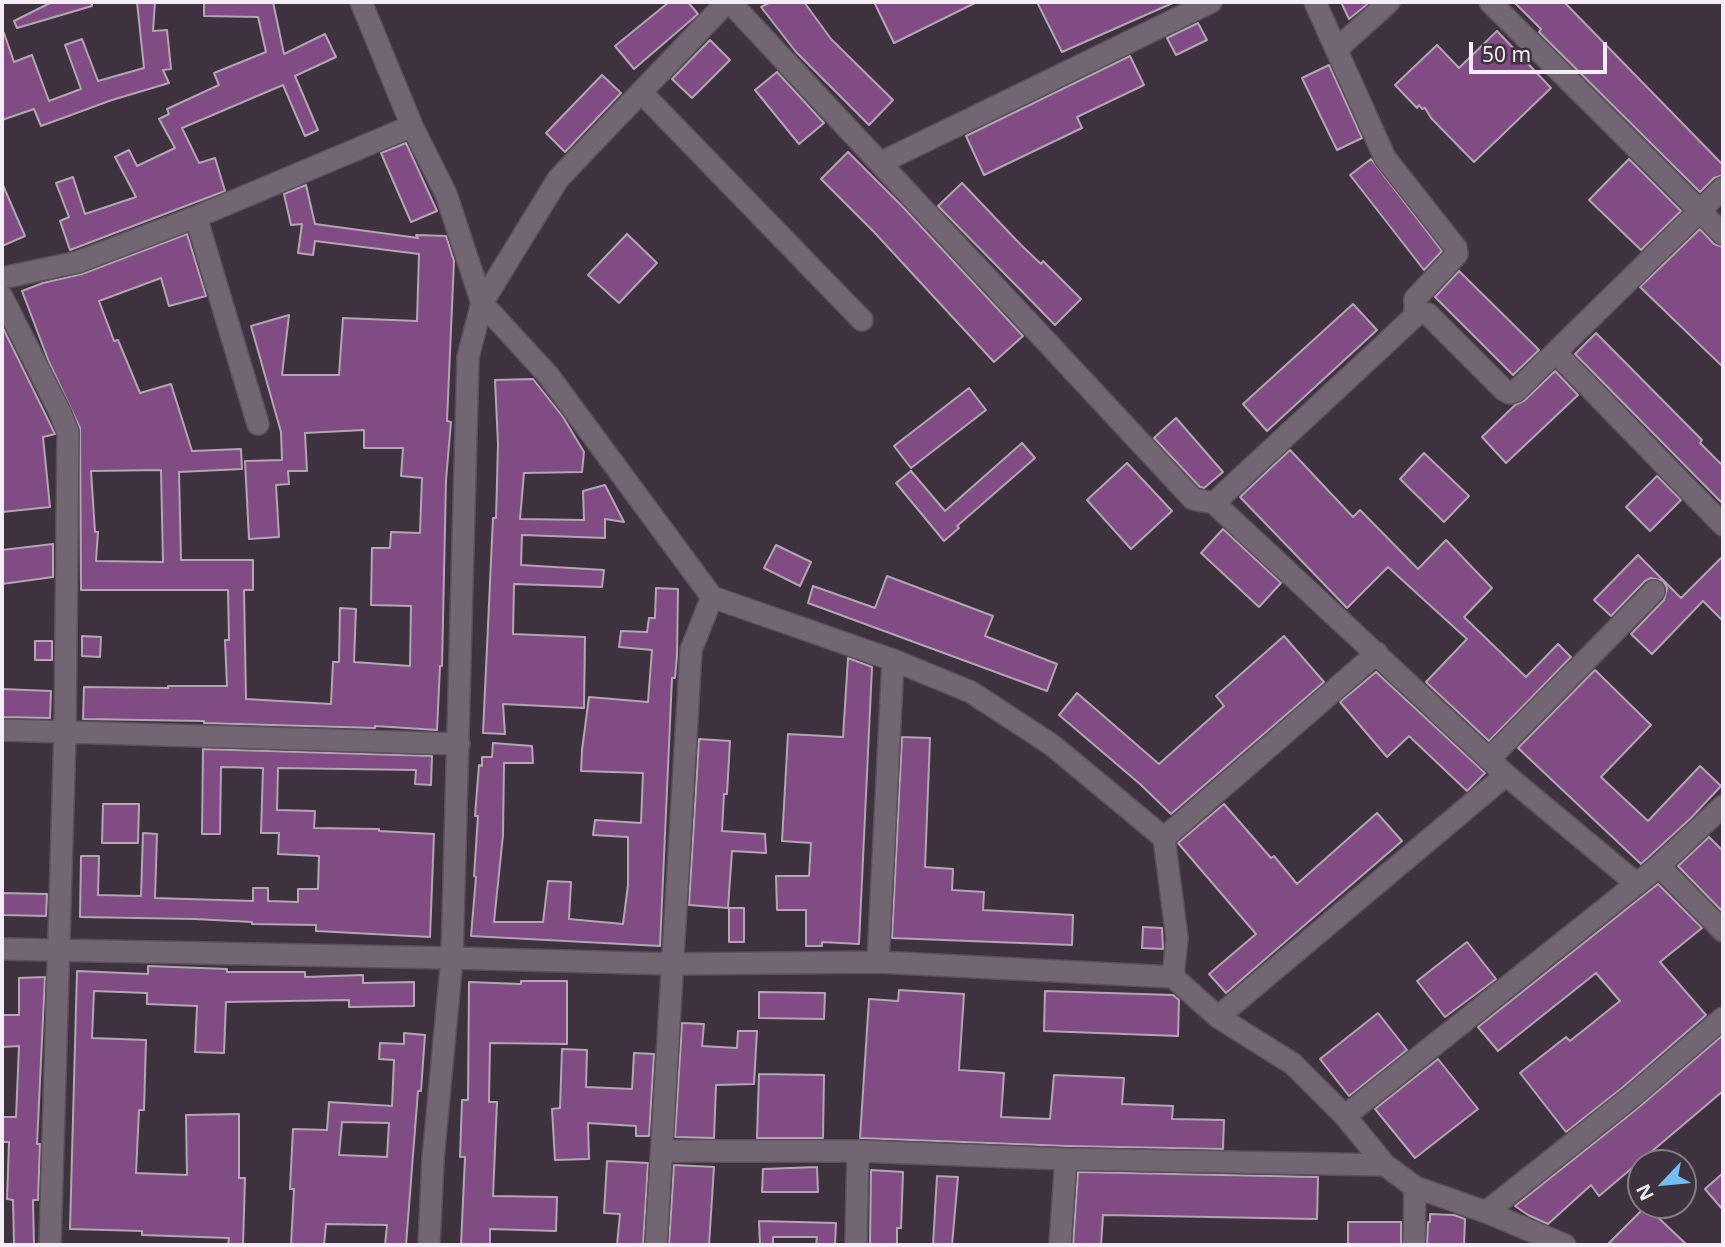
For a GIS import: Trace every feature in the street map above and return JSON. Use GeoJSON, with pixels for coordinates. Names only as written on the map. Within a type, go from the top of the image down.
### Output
{"type":"FeatureCollection","features":[{"type":"Feature","properties":{"kind":"street"},"geometry":{"type":"LineString","coordinates":[[361,2],[412,126],[446,194],[482,303],[548,375],[712,597],[893,660],[971,692],[1052,746],[1164,838],[1177,938],[1173,977]]}},
{"type":"Feature","properties":{"kind":"street"},"geometry":{"type":"LineString","coordinates":[[429,1245],[433,1159],[452,958],[468,357],[482,303],[558,179],[729,2],[1193,499],[1214,503],[1506,775],[1637,884]]}},
{"type":"Feature","properties":{"kind":"street"},"geometry":{"type":"LineString","coordinates":[[880,163],[1211,2]]}},
{"type":"Feature","properties":{"kind":"street"},"geometry":{"type":"LineString","coordinates":[[1315,2],[1338,48],[1385,158],[1456,248],[1457,254],[1415,299],[1415,316]]}},
{"type":"Feature","properties":{"kind":"street"},"geometry":{"type":"LineString","coordinates":[[1338,48],[1388,2]]}},
{"type":"Feature","properties":{"kind":"street"},"geometry":{"type":"LineString","coordinates":[[1490,2],[1723,234]]}},
{"type":"Feature","properties":{"kind":"street"},"geometry":{"type":"LineString","coordinates":[[641,92],[862,320]]}},
{"type":"Feature","properties":{"kind":"street"},"geometry":{"type":"LineString","coordinates":[[2,278],[78,262],[196,217],[412,126]]}},
{"type":"Feature","properties":{"kind":"street"},"geometry":{"type":"LineString","coordinates":[[1214,503],[1415,316],[1422,313],[1428,314],[1504,390],[1510,393],[1516,391],[1723,188]]}},
{"type":"Feature","properties":{"kind":"street"},"geometry":{"type":"LineString","coordinates":[[196,217],[258,424]]}},
{"type":"Feature","properties":{"kind":"street"},"geometry":{"type":"LineString","coordinates":[[2,297],[68,432],[65,732],[50,1245]]}},
{"type":"Feature","properties":{"kind":"street"},"geometry":{"type":"LineString","coordinates":[[1556,353],[1723,525]]}},
{"type":"Feature","properties":{"kind":"street"},"geometry":{"type":"LineString","coordinates":[[1489,759],[1654,591]]}},
{"type":"Feature","properties":{"kind":"street"},"geometry":{"type":"LineString","coordinates":[[656,1245],[691,650],[712,597]]}},
{"type":"Feature","properties":{"kind":"street"},"geometry":{"type":"LineString","coordinates":[[1164,838],[1377,653]]}},
{"type":"Feature","properties":{"kind":"street"},"geometry":{"type":"LineString","coordinates":[[878,962],[893,660]]}},
{"type":"Feature","properties":{"kind":"street"},"geometry":{"type":"LineString","coordinates":[[2,730],[459,744]]}},
{"type":"Feature","properties":{"kind":"street"},"geometry":{"type":"LineString","coordinates":[[1218,1017],[1506,775]]}},
{"type":"Feature","properties":{"kind":"street"},"geometry":{"type":"LineString","coordinates":[[1345,1116],[1659,866],[1723,806]]}},
{"type":"Feature","properties":{"kind":"street"},"geometry":{"type":"LineString","coordinates":[[1659,866],[1723,931]]}},
{"type":"Feature","properties":{"kind":"street"},"geometry":{"type":"LineString","coordinates":[[2,949],[673,964],[878,962],[1173,977],[1218,1017],[1293,1065],[1345,1116],[1385,1164],[1415,1187],[1486,1212],[1565,1245]]}},
{"type":"Feature","properties":{"kind":"street"},"geometry":{"type":"LineString","coordinates":[[1486,1212],[1630,1098],[1723,1018]]}},
{"type":"Feature","properties":{"kind":"street"},"geometry":{"type":"LineString","coordinates":[[662,1151],[859,1151],[1066,1159],[1385,1164]]}},
{"type":"Feature","properties":{"kind":"street"},"geometry":{"type":"LineString","coordinates":[[856,1245],[859,1151]]}},
{"type":"Feature","properties":{"kind":"street"},"geometry":{"type":"LineString","coordinates":[[1060,1245],[1066,1159]]}},
{"type":"Feature","properties":{"kind":"street"},"geometry":{"type":"LineString","coordinates":[[1414,1245],[1415,1187]]}},
{"type":"Feature","properties":{"kind":"building"},"geometry":{"type":"Polygon","coordinates":[[[52,2],[92,2],[92,6],[17,28],[14,21],[52,2]]]}},
{"type":"Feature","properties":{"kind":"building"},"geometry":{"type":"Polygon","coordinates":[[[137,2],[155,2],[153,31],[167,30],[171,69],[163,70],[169,83],[41,126],[34,109],[2,120],[2,33],[14,62],[32,55],[49,101],[81,89],[65,45],[82,39],[98,81],[144,68],[137,2]]]}},
{"type":"Feature","properties":{"kind":"building"},"geometry":{"type":"Polygon","coordinates":[[[204,2],[273,2],[284,54],[325,34],[336,57],[295,76],[318,130],[305,136],[283,85],[182,128],[199,163],[215,158],[225,191],[70,250],[60,221],[69,217],[56,183],[73,177],[85,214],[136,197],[115,157],[129,150],[137,166],[175,148],[159,119],[169,114],[167,109],[219,85],[214,73],[266,52],[258,17],[204,16],[204,2]]]}},
{"type":"Feature","properties":{"kind":"building"},"geometry":{"type":"Polygon","coordinates":[[[669,2],[688,2],[698,14],[634,69],[615,46],[669,2]]]}},
{"type":"Feature","properties":{"kind":"building"},"geometry":{"type":"Polygon","coordinates":[[[771,2],[804,2],[831,39],[893,100],[869,125],[796,52],[761,7],[771,2]]]}},
{"type":"Feature","properties":{"kind":"building"},"geometry":{"type":"Polygon","coordinates":[[[874,2],[977,2],[894,43],[874,2]]]}},
{"type":"Feature","properties":{"kind":"building"},"geometry":{"type":"Polygon","coordinates":[[[1037,2],[1175,2],[1062,52],[1037,2]]]}},
{"type":"Feature","properties":{"kind":"building"},"geometry":{"type":"Polygon","coordinates":[[[1341,2],[1370,2],[1349,19],[1341,2]]]}},
{"type":"Feature","properties":{"kind":"building"},"geometry":{"type":"Polygon","coordinates":[[[1514,2],[1564,2],[1723,165],[1723,175],[1714,178],[1700,192],[1539,32],[1541,29],[1514,2]]]}},
{"type":"Feature","properties":{"kind":"building"},"geometry":{"type":"Polygon","coordinates":[[[1198,23],[1207,40],[1176,55],[1167,38],[1198,23]]]}},
{"type":"Feature","properties":{"kind":"building"},"geometry":{"type":"Polygon","coordinates":[[[1497,31],[1551,88],[1474,162],[1431,118],[1425,108],[1422,109],[1419,105],[1417,108],[1395,85],[1437,45],[1459,68],[1497,31]]]}},
{"type":"Feature","properties":{"kind":"building"},"geometry":{"type":"Polygon","coordinates":[[[710,40],[730,60],[692,98],[672,79],[710,40]]]}},
{"type":"Feature","properties":{"kind":"building"},"geometry":{"type":"Polygon","coordinates":[[[1130,56],[1144,85],[1077,117],[1082,128],[984,175],[966,136],[1130,56]]]}},
{"type":"Feature","properties":{"kind":"building"},"geometry":{"type":"Polygon","coordinates":[[[1329,65],[1362,138],[1337,150],[1302,78],[1329,65]]]}},
{"type":"Feature","properties":{"kind":"building"},"geometry":{"type":"Polygon","coordinates":[[[777,72],[824,123],[799,144],[755,90],[777,72]]]}},
{"type":"Feature","properties":{"kind":"building"},"geometry":{"type":"Polygon","coordinates":[[[602,75],[621,93],[565,152],[546,133],[602,75]]]}},
{"type":"Feature","properties":{"kind":"building"},"geometry":{"type":"Polygon","coordinates":[[[406,143],[437,211],[411,222],[381,153],[406,143]]]}},
{"type":"Feature","properties":{"kind":"building"},"geometry":{"type":"Polygon","coordinates":[[[848,152],[1023,336],[994,362],[874,232],[821,179],[848,152]]]}},
{"type":"Feature","properties":{"kind":"building"},"geometry":{"type":"Polygon","coordinates":[[[1371,159],[1442,251],[1424,270],[1350,175],[1371,159]]]}},
{"type":"Feature","properties":{"kind":"building"},"geometry":{"type":"Polygon","coordinates":[[[1629,159],[1681,211],[1641,250],[1589,200],[1629,159]]]}},
{"type":"Feature","properties":{"kind":"building"},"geometry":{"type":"Polygon","coordinates":[[[2,183],[25,236],[2,246],[2,183]]]}},
{"type":"Feature","properties":{"kind":"building"},"geometry":{"type":"Polygon","coordinates":[[[962,183],[1021,245],[1041,264],[1043,261],[1081,299],[1055,325],[938,206],[962,183]]]}},
{"type":"Feature","properties":{"kind":"building"},"geometry":{"type":"Polygon","coordinates":[[[306,185],[315,224],[418,238],[416,235],[446,236],[454,261],[447,421],[451,422],[446,480],[442,666],[437,730],[83,719],[84,687],[227,686],[225,640],[229,640],[228,590],[81,590],[80,428],[49,362],[22,291],[82,274],[187,234],[206,296],[169,306],[161,278],[99,301],[114,341],[118,340],[140,393],[171,384],[192,451],[241,449],[242,469],[179,472],[181,560],[253,560],[253,590],[244,590],[246,699],[331,704],[333,662],[339,662],[340,608],[356,609],[354,662],[410,666],[411,606],[371,605],[372,548],[390,548],[391,532],[420,533],[422,478],[401,476],[403,448],[364,448],[364,430],[305,433],[307,471],[288,471],[289,484],[276,485],[279,537],[249,539],[245,461],[282,460],[281,432],[251,326],[289,315],[282,375],[339,375],[343,318],[417,321],[419,254],[315,241],[313,255],[298,253],[302,224],[291,225],[284,194],[306,185]],[[161,470],[91,471],[95,532],[98,532],[96,561],[163,562],[161,470]]]}},
{"type":"Feature","properties":{"kind":"building"},"geometry":{"type":"Polygon","coordinates":[[[1700,229],[1714,244],[1723,247],[1723,367],[1640,287],[1700,229]]]}},
{"type":"Feature","properties":{"kind":"building"},"geometry":{"type":"Polygon","coordinates":[[[627,234],[657,263],[619,303],[588,275],[627,234]]]}},
{"type":"Feature","properties":{"kind":"building"},"geometry":{"type":"Polygon","coordinates":[[[1459,271],[1539,350],[1513,375],[1435,297],[1459,271]]]}},
{"type":"Feature","properties":{"kind":"building"},"geometry":{"type":"Polygon","coordinates":[[[1353,304],[1377,330],[1267,431],[1243,404],[1353,304]]]}},
{"type":"Feature","properties":{"kind":"building"},"geometry":{"type":"Polygon","coordinates":[[[2,326],[55,434],[43,437],[50,507],[2,512],[2,326]]]}},
{"type":"Feature","properties":{"kind":"building"},"geometry":{"type":"Polygon","coordinates":[[[1596,333],[1702,440],[1700,443],[1723,466],[1723,504],[1575,354],[1596,333]]]}},
{"type":"Feature","properties":{"kind":"building"},"geometry":{"type":"Polygon","coordinates":[[[1555,371],[1578,395],[1506,463],[1482,437],[1555,371]]]}},
{"type":"Feature","properties":{"kind":"building"},"geometry":{"type":"Polygon","coordinates":[[[533,379],[563,417],[584,452],[582,472],[524,473],[520,519],[584,520],[583,491],[605,485],[624,522],[605,519],[605,538],[522,535],[521,565],[604,570],[602,587],[514,584],[513,634],[585,637],[584,708],[503,704],[505,734],[483,733],[493,518],[496,518],[498,444],[495,380],[533,379]]]}},
{"type":"Feature","properties":{"kind":"building"},"geometry":{"type":"Polygon","coordinates":[[[969,388],[986,410],[911,468],[894,446],[969,388]]]}},
{"type":"Feature","properties":{"kind":"building"},"geometry":{"type":"Polygon","coordinates":[[[1176,418],[1223,472],[1204,488],[1200,487],[1154,438],[1176,418]]]}},
{"type":"Feature","properties":{"kind":"building"},"geometry":{"type":"Polygon","coordinates":[[[1022,443],[1035,458],[957,526],[959,528],[944,541],[896,483],[911,471],[945,511],[1022,443]]]}},
{"type":"Feature","properties":{"kind":"building"},"geometry":{"type":"Polygon","coordinates":[[[1290,450],[1353,517],[1360,510],[1418,569],[1446,540],[1492,588],[1464,617],[1526,677],[1558,644],[1571,657],[1489,741],[1426,682],[1467,639],[1388,567],[1347,608],[1240,497],[1290,450]]]}},
{"type":"Feature","properties":{"kind":"building"},"geometry":{"type":"Polygon","coordinates":[[[1424,453],[1469,496],[1444,522],[1400,479],[1424,453]]]}},
{"type":"Feature","properties":{"kind":"building"},"geometry":{"type":"Polygon","coordinates":[[[1127,463],[1172,511],[1131,549],[1087,500],[1127,463]]]}},
{"type":"Feature","properties":{"kind":"building"},"geometry":{"type":"Polygon","coordinates":[[[1657,476],[1681,500],[1650,531],[1626,507],[1657,476]]]}},
{"type":"Feature","properties":{"kind":"building"},"geometry":{"type":"Polygon","coordinates":[[[1223,529],[1281,583],[1259,607],[1201,553],[1223,529]]]}},
{"type":"Feature","properties":{"kind":"building"},"geometry":{"type":"Polygon","coordinates":[[[53,544],[53,577],[2,584],[2,550],[53,544]]]}},
{"type":"Feature","properties":{"kind":"building"},"geometry":{"type":"Polygon","coordinates":[[[776,545],[811,562],[800,586],[764,568],[776,545]]]}},
{"type":"Feature","properties":{"kind":"building"},"geometry":{"type":"Polygon","coordinates":[[[1638,555],[1681,598],[1723,556],[1723,621],[1703,601],[1652,654],[1631,634],[1664,600],[1667,588],[1663,581],[1651,578],[1645,581],[1611,616],[1594,600],[1638,555]]]}},
{"type":"Feature","properties":{"kind":"building"},"geometry":{"type":"Polygon","coordinates":[[[887,576],[993,616],[985,636],[1057,664],[1047,691],[808,603],[813,586],[875,608],[887,576]]]}},
{"type":"Feature","properties":{"kind":"building"},"geometry":{"type":"Polygon","coordinates":[[[656,588],[678,589],[677,655],[675,678],[672,678],[660,946],[471,936],[476,877],[478,816],[475,816],[479,765],[482,766],[482,757],[492,757],[493,743],[532,746],[533,763],[504,763],[503,835],[494,922],[543,922],[548,881],[571,882],[569,919],[623,924],[628,885],[628,837],[593,835],[595,820],[641,823],[643,773],[581,771],[582,750],[589,697],[648,702],[652,650],[619,647],[621,631],[647,632],[649,618],[655,618],[656,588]]]}},
{"type":"Feature","properties":{"kind":"building"},"geometry":{"type":"Polygon","coordinates":[[[82,636],[101,637],[100,657],[82,656],[82,636]]]}},
{"type":"Feature","properties":{"kind":"building"},"geometry":{"type":"Polygon","coordinates":[[[1284,636],[1324,682],[1171,814],[1059,715],[1077,693],[1159,764],[1224,706],[1216,696],[1284,636]]]}},
{"type":"Feature","properties":{"kind":"building"},"geometry":{"type":"Polygon","coordinates":[[[35,641],[52,641],[52,660],[35,660],[35,641]]]}},
{"type":"Feature","properties":{"kind":"building"},"geometry":{"type":"Polygon","coordinates":[[[848,658],[872,667],[859,944],[822,942],[822,946],[806,946],[806,910],[777,910],[776,876],[809,876],[811,843],[782,841],[788,734],[843,737],[848,658]]]}},
{"type":"Feature","properties":{"kind":"building"},"geometry":{"type":"Polygon","coordinates":[[[1595,670],[1651,725],[1601,777],[1648,821],[1700,766],[1721,786],[1641,864],[1518,748],[1595,670]]]}},
{"type":"Feature","properties":{"kind":"building"},"geometry":{"type":"Polygon","coordinates":[[[1376,672],[1485,773],[1467,791],[1409,736],[1387,757],[1340,702],[1376,672]]]}},
{"type":"Feature","properties":{"kind":"building"},"geometry":{"type":"Polygon","coordinates":[[[2,689],[51,691],[50,718],[2,717],[2,689]]]}},
{"type":"Feature","properties":{"kind":"building"},"geometry":{"type":"Polygon","coordinates":[[[902,737],[930,738],[925,867],[953,869],[952,890],[984,892],[983,910],[1073,915],[1072,945],[892,938],[902,737]]]}},
{"type":"Feature","properties":{"kind":"building"},"geometry":{"type":"Polygon","coordinates":[[[699,739],[730,741],[722,831],[765,834],[766,853],[732,851],[728,908],[689,905],[699,739]]]}},
{"type":"Feature","properties":{"kind":"building"},"geometry":{"type":"Polygon","coordinates":[[[203,749],[432,756],[431,785],[415,784],[416,770],[278,768],[277,810],[315,811],[314,828],[379,829],[434,834],[430,937],[316,931],[316,925],[80,917],[81,856],[99,856],[98,895],[141,896],[143,833],[157,834],[155,898],[253,901],[253,888],[268,888],[268,901],[298,902],[298,889],[318,889],[319,856],[278,854],[279,833],[261,833],[263,768],[221,767],[220,834],[202,834],[203,749]]]}},
{"type":"Feature","properties":{"kind":"building"},"geometry":{"type":"Polygon","coordinates":[[[103,804],[139,804],[138,843],[102,843],[103,804]]]}},
{"type":"Feature","properties":{"kind":"building"},"geometry":{"type":"Polygon","coordinates":[[[1224,804],[1297,884],[1377,813],[1402,841],[1226,993],[1209,974],[1256,934],[1178,843],[1224,804]]]}},
{"type":"Feature","properties":{"kind":"building"},"geometry":{"type":"Polygon","coordinates":[[[1709,837],[1723,851],[1722,911],[1678,866],[1709,837]]]}},
{"type":"Feature","properties":{"kind":"building"},"geometry":{"type":"Polygon","coordinates":[[[1658,884],[1702,928],[1660,962],[1706,1015],[1622,1088],[1566,1132],[1520,1073],[1566,1037],[1570,1041],[1620,1001],[1596,973],[1498,1051],[1478,1027],[1658,884]]]}},
{"type":"Feature","properties":{"kind":"building"},"geometry":{"type":"Polygon","coordinates":[[[2,893],[47,894],[46,916],[2,915],[2,893]]]}},
{"type":"Feature","properties":{"kind":"building"},"geometry":{"type":"Polygon","coordinates":[[[729,908],[744,908],[744,942],[729,942],[729,908]]]}},
{"type":"Feature","properties":{"kind":"building"},"geometry":{"type":"Polygon","coordinates":[[[1143,927],[1162,928],[1163,949],[1142,948],[1143,927]]]}},
{"type":"Feature","properties":{"kind":"building"},"geometry":{"type":"Polygon","coordinates":[[[1467,942],[1496,979],[1445,1017],[1417,981],[1467,942]]]}},
{"type":"Feature","properties":{"kind":"building"},"geometry":{"type":"Polygon","coordinates":[[[148,966],[227,969],[227,972],[305,972],[305,977],[363,975],[363,983],[414,982],[414,1006],[349,1007],[349,1000],[226,1002],[224,1053],[195,1052],[197,1006],[147,1004],[147,993],[94,991],[92,1038],[146,1040],[144,1110],[139,1110],[136,1173],[187,1175],[186,1115],[239,1114],[239,1178],[245,1178],[243,1245],[228,1245],[229,1238],[70,1229],[77,971],[148,974],[148,966]]]}},
{"type":"Feature","properties":{"kind":"building"},"geometry":{"type":"Polygon","coordinates":[[[45,977],[37,1144],[40,1144],[38,1200],[33,1200],[34,1245],[14,1245],[13,1200],[7,1199],[9,1142],[2,1142],[2,1117],[16,1117],[19,1046],[2,1047],[2,1015],[19,1015],[19,978],[45,977]]]}},
{"type":"Feature","properties":{"kind":"building"},"geometry":{"type":"Polygon","coordinates":[[[521,981],[567,981],[567,1044],[490,1043],[489,1102],[497,1102],[493,1196],[557,1197],[556,1231],[490,1229],[490,1245],[461,1245],[465,1157],[460,1157],[462,1100],[468,1100],[469,982],[521,984],[521,981]]]}},
{"type":"Feature","properties":{"kind":"building"},"geometry":{"type":"Polygon","coordinates":[[[899,990],[964,994],[959,1070],[1004,1073],[1001,1117],[1050,1119],[1054,1075],[1124,1078],[1122,1104],[1173,1106],[1172,1119],[1224,1120],[1223,1149],[860,1138],[869,999],[898,1001],[899,990]]]}},
{"type":"Feature","properties":{"kind":"building"},"geometry":{"type":"Polygon","coordinates":[[[1045,991],[1173,995],[1179,1000],[1178,1036],[1044,1031],[1045,991]]]}},
{"type":"Feature","properties":{"kind":"building"},"geometry":{"type":"Polygon","coordinates":[[[759,992],[825,993],[824,1019],[759,1018],[759,992]]]}},
{"type":"Feature","properties":{"kind":"building"},"geometry":{"type":"Polygon","coordinates":[[[1378,1013],[1407,1050],[1349,1096],[1320,1059],[1378,1013]]]}},
{"type":"Feature","properties":{"kind":"building"},"geometry":{"type":"Polygon","coordinates":[[[682,1023],[704,1024],[702,1046],[737,1048],[738,1031],[757,1031],[754,1084],[716,1085],[714,1138],[675,1137],[682,1023]]]}},
{"type":"Feature","properties":{"kind":"building"},"geometry":{"type":"Polygon","coordinates":[[[404,1033],[425,1035],[406,1245],[385,1245],[387,1225],[326,1224],[324,1245],[291,1245],[293,1129],[327,1130],[329,1102],[392,1106],[394,1060],[379,1059],[380,1043],[404,1044],[404,1033]],[[342,1122],[339,1155],[387,1157],[389,1123],[342,1122]]]}},
{"type":"Feature","properties":{"kind":"building"},"geometry":{"type":"Polygon","coordinates":[[[1723,1035],[1723,1091],[1655,1149],[1627,1149],[1627,1172],[1599,1196],[1591,1185],[1548,1224],[1515,1206],[1638,1108],[1723,1035]]]}},
{"type":"Feature","properties":{"kind":"building"},"geometry":{"type":"Polygon","coordinates":[[[562,1049],[587,1050],[586,1087],[632,1089],[634,1053],[654,1054],[649,1136],[636,1136],[636,1126],[588,1123],[589,1159],[555,1160],[552,1109],[560,1108],[562,1049]]]}},
{"type":"Feature","properties":{"kind":"building"},"geometry":{"type":"Polygon","coordinates":[[[1438,1059],[1478,1109],[1415,1158],[1375,1109],[1438,1059]]]}},
{"type":"Feature","properties":{"kind":"building"},"geometry":{"type":"Polygon","coordinates":[[[759,1074],[824,1075],[823,1138],[757,1138],[759,1074]]]}},
{"type":"Feature","properties":{"kind":"building"},"geometry":{"type":"Polygon","coordinates":[[[607,1161],[648,1163],[643,1245],[617,1245],[620,1214],[604,1213],[607,1161]]]}},
{"type":"Feature","properties":{"kind":"building"},"geometry":{"type":"Polygon","coordinates":[[[674,1165],[714,1167],[709,1245],[669,1245],[674,1165]]]}},
{"type":"Feature","properties":{"kind":"building"},"geometry":{"type":"Polygon","coordinates":[[[817,1167],[818,1192],[762,1192],[763,1169],[817,1167]]]}},
{"type":"Feature","properties":{"kind":"building"},"geometry":{"type":"Polygon","coordinates":[[[871,1170],[903,1172],[901,1228],[897,1228],[897,1245],[870,1245],[871,1170]]]}},
{"type":"Feature","properties":{"kind":"building"},"geometry":{"type":"Polygon","coordinates":[[[1078,1172],[1318,1177],[1317,1219],[1103,1215],[1101,1245],[1073,1245],[1078,1172]]]}},
{"type":"Feature","properties":{"kind":"building"},"geometry":{"type":"Polygon","coordinates":[[[1723,1173],[1723,1210],[1705,1189],[1723,1173]]]}},
{"type":"Feature","properties":{"kind":"building"},"geometry":{"type":"Polygon","coordinates":[[[937,1176],[958,1177],[952,1245],[933,1245],[937,1176]]]}},
{"type":"Feature","properties":{"kind":"building"},"geometry":{"type":"Polygon","coordinates":[[[1430,1214],[1454,1215],[1465,1219],[1464,1245],[1427,1245],[1430,1214]]]}},
{"type":"Feature","properties":{"kind":"building"},"geometry":{"type":"Polygon","coordinates":[[[1633,1219],[1660,1219],[1687,1245],[1607,1245],[1633,1219]]]}},
{"type":"Feature","properties":{"kind":"building"},"geometry":{"type":"Polygon","coordinates":[[[759,1221],[836,1223],[835,1245],[816,1245],[817,1237],[773,1237],[773,1245],[760,1245],[759,1221]]]}},
{"type":"Feature","properties":{"kind":"building"},"geometry":{"type":"Polygon","coordinates":[[[1348,1222],[1401,1222],[1401,1245],[1348,1245],[1348,1222]]]}}]}
